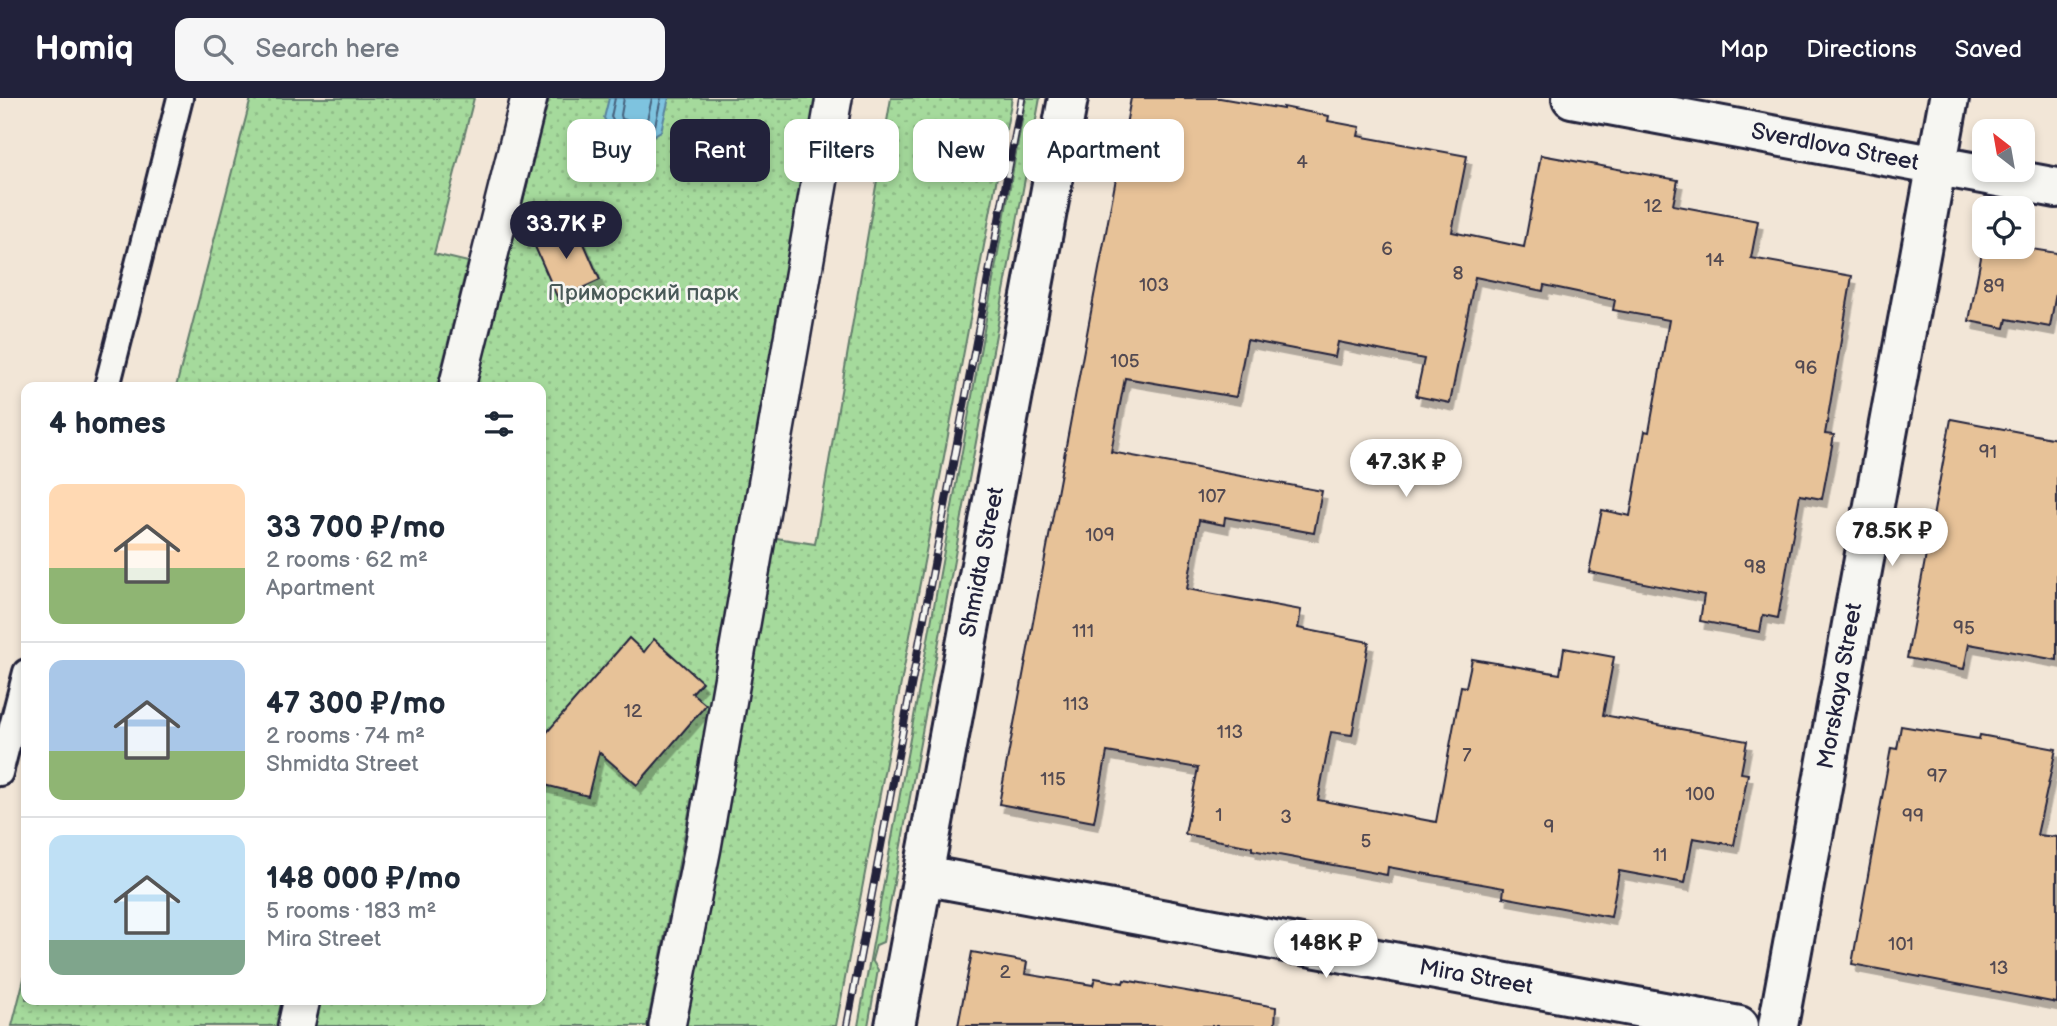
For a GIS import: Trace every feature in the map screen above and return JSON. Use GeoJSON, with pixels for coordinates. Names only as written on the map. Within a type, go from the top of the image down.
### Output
{"type":"FeatureCollection","features":[{"type":"Feature","properties":{"kind":"street"},"geometry":{"type":"LineString","coordinates":[[458,382],[529,98]]}},
{"type":"Feature","properties":{"kind":"street"},"geometry":{"type":"LineString","coordinates":[[667,1026],[703,847],[834,98]]}},
{"type":"Feature","properties":{"kind":"street","name":"Shmidta Street"},"geometry":{"type":"LineString","coordinates":[[895,1026],[1068,98]]}},
{"type":"Feature","properties":{"kind":"street","name":"Sverdlova Street"},"geometry":{"type":"LineString","coordinates":[[1573,98],[2057,188]]}},
{"type":"Feature","properties":{"kind":"street","name":"Morskaya Street"},"geometry":{"type":"LineString","coordinates":[[1778,1026],[1949,98]]}},
{"type":"Feature","properties":{"kind":"street","name":"Mira Street"},"geometry":{"type":"LineString","coordinates":[[923,875],[1739,1026]]}},
{"type":"Feature","properties":{"kind":"street"},"geometry":{"type":"LineString","coordinates":[[296,1026],[301,1005]]}},
{"type":"Feature","properties":{"kind":"lane"},"geometry":{"type":"LineString","coordinates":[[108,382],[180,98]]}},
{"type":"Feature","properties":{"kind":"lane"},"geometry":{"type":"LineString","coordinates":[[0,773],[21,691]]}},
{"type":"Feature","properties":{"kind":"green space"},"geometry":{"type":"Polygon","coordinates":[[[251,98],[474,98],[434,254],[468,262],[438,382],[177,382],[251,98]]]}},
{"type":"Feature","properties":{"kind":"green space","name":"Приморский парк"},"geometry":{"type":"Polygon","coordinates":[[[549,98],[817,98],[813,119],[784,119],[784,182],[802,182],[725,629],[647,1026],[314,1026],[319,1005],[546,1005],[546,382],[477,382],[549,98]]]}},
{"type":"Feature","properties":{"kind":"green space"},"geometry":{"type":"Polygon","coordinates":[[[891,98],[1012,98],[1008,119],[913,119],[913,182],[996,182],[836,1026],[682,1026],[776,538],[815,544],[877,182],[899,182],[899,119],[887,119],[891,98]]]}},
{"type":"Feature","properties":{"kind":"green space"},"geometry":{"type":"Polygon","coordinates":[[[1026,98],[1040,98],[1036,119],[1023,119],[1024,182],[883,942],[876,945],[872,960],[878,970],[868,1026],[858,1026],[1026,98]]]}},
{"type":"Feature","properties":{"kind":"green space"},"geometry":{"type":"Polygon","coordinates":[[[21,991],[21,1005],[281,1005],[276,1026],[12,1026],[21,991]]]}},
{"type":"Feature","properties":{"kind":"water"},"geometry":{"type":"Polygon","coordinates":[[[609,98],[669,98],[661,131],[656,134],[656,119],[604,118],[609,98]]]}},
{"type":"Feature","properties":{"kind":"building"},"geometry":{"type":"Polygon","coordinates":[[[1131,98],[1220,98],[1329,116],[1328,121],[1360,127],[1358,136],[1467,156],[1452,232],[1524,247],[1541,155],[1678,180],[1673,205],[1758,221],[1751,258],[1852,276],[1825,434],[1834,435],[1822,499],[1800,495],[1778,618],[1763,615],[1760,632],[1700,621],[1704,595],[1589,572],[1602,510],[1630,516],[1645,431],[1649,432],[1669,320],[1613,310],[1615,300],[1544,285],[1543,291],[1475,277],[1450,403],[1416,396],[1424,359],[1338,342],[1335,357],[1247,340],[1236,397],[1125,378],[1111,452],[1322,491],[1314,533],[1225,517],[1224,525],[1199,520],[1187,589],[1301,610],[1298,628],[1369,642],[1352,735],[1331,732],[1318,800],[1436,822],[1461,686],[1466,687],[1472,659],[1560,674],[1564,648],[1614,657],[1603,715],[1747,741],[1741,773],[1748,774],[1734,845],[1693,838],[1685,883],[1619,871],[1611,917],[1503,897],[1504,888],[1388,867],[1387,875],[1252,850],[1252,847],[1185,834],[1198,768],[1107,752],[1094,822],[999,804],[1115,182],[1184,182],[1184,119],[1127,119],[1131,98]]]}},
{"type":"Feature","properties":{"kind":"building"},"geometry":{"type":"Polygon","coordinates":[[[575,223],[600,280],[558,299],[533,242],[575,223]]]}},
{"type":"Feature","properties":{"kind":"building"},"geometry":{"type":"Polygon","coordinates":[[[2035,250],[2057,253],[2057,287],[2050,327],[2007,319],[2005,328],[1969,321],[1981,259],[2035,259],[2035,250]]]}},
{"type":"Feature","properties":{"kind":"building"},"geometry":{"type":"Polygon","coordinates":[[[1951,419],[2057,439],[2057,660],[1969,644],[1964,669],[1907,658],[1951,419]]]}},
{"type":"Feature","properties":{"kind":"building"},"geometry":{"type":"Polygon","coordinates":[[[629,638],[644,652],[654,639],[702,682],[692,693],[706,705],[637,785],[599,752],[588,796],[546,785],[546,733],[629,638]]]}},
{"type":"Feature","properties":{"kind":"building"},"geometry":{"type":"Polygon","coordinates":[[[1901,726],[1979,739],[1980,735],[2056,749],[2037,835],[2057,837],[2057,1003],[1852,964],[1891,748],[1897,749],[1901,726]]]}},
{"type":"Feature","properties":{"kind":"building"},"geometry":{"type":"Polygon","coordinates":[[[972,952],[1027,962],[1025,974],[1093,985],[1095,978],[1123,983],[1124,980],[1276,1007],[1275,1026],[958,1026],[972,952]]]}},
{"type":"Feature","properties":{"kind":"railway"},"geometry":{"type":"LineString","coordinates":[[847,1026],[1022,98]]}}]}
